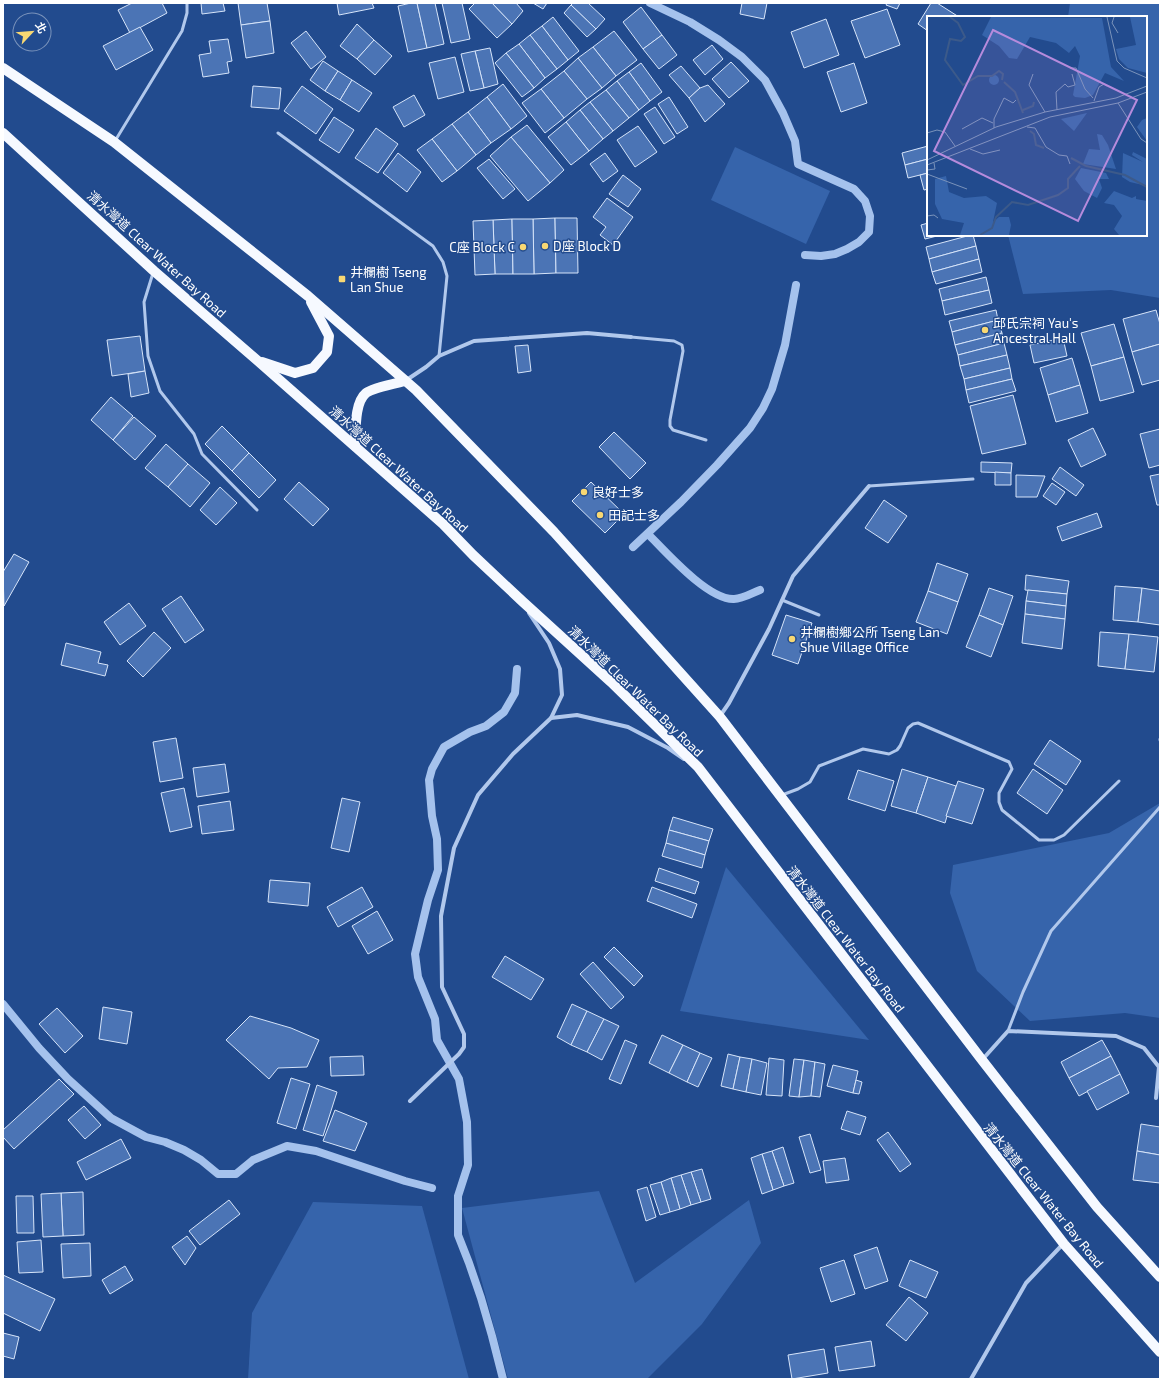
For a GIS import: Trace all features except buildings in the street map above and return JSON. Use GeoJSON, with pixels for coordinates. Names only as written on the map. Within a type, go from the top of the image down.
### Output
{"type":"FeatureCollection","features":[{"type":"Feature","properties":{"kind":"main road"},"geometry":{"type":"LineString","coordinates":[[3,68],[114,142],[308,296],[416,390],[554,532],[720,717],[982,1060],[1097,1207],[1160,1277]]}},
{"type":"Feature","properties":{"kind":"main road","name":"清水灣道 Clear Water Bay Road"},"geometry":{"type":"LineString","coordinates":[[3,133],[154,271],[443,524],[473,555],[611,682],[698,767],[1064,1244],[1160,1352]]}},
{"type":"Feature","properties":{"kind":"main road"},"geometry":{"type":"LineString","coordinates":[[258,361],[295,373],[313,368],[327,352],[329,336],[308,296]]}},
{"type":"Feature","properties":{"kind":"main road"},"geometry":{"type":"LineString","coordinates":[[355,446],[357,416],[360,400],[367,392],[405,381]]}},
{"type":"Feature","properties":{"kind":"street"},"geometry":{"type":"LineString","coordinates":[[405,381],[439,356],[474,341],[586,333],[631,336]]}},
{"type":"Feature","properties":{"kind":"street"},"geometry":{"type":"LineString","coordinates":[[720,717],[769,629],[793,576],[869,486]]}},
{"type":"Feature","properties":{"kind":"street"},"geometry":{"type":"LineString","coordinates":[[410,1100],[464,1048],[464,1034],[442,987],[441,916],[454,848],[478,795],[513,754],[551,718],[562,695],[560,669],[549,643],[522,601]]}},
{"type":"Feature","properties":{"kind":"street"},"geometry":{"type":"LineString","coordinates":[[551,718],[577,715],[628,727],[668,748],[698,767]]}},
{"type":"Feature","properties":{"kind":"street"},"geometry":{"type":"LineString","coordinates":[[982,1060],[1008,1031],[1116,1036],[1144,1048],[1159,1067],[1156,1098]]}},
{"type":"Feature","properties":{"kind":"street"},"geometry":{"type":"LineString","coordinates":[[970,1379],[1026,1283],[1064,1244]]}},
{"type":"Feature","properties":{"kind":"lane"},"geometry":{"type":"LineString","coordinates":[[114,142],[182,31],[187,13],[187,3]]}},
{"type":"Feature","properties":{"kind":"lane"},"geometry":{"type":"LineString","coordinates":[[278,133],[433,246],[443,262],[447,276],[439,356]]}},
{"type":"Feature","properties":{"kind":"lane"},"geometry":{"type":"LineString","coordinates":[[154,271],[144,302],[148,356],[160,390],[194,434],[202,454],[257,510]]}},
{"type":"Feature","properties":{"kind":"lane"},"geometry":{"type":"LineString","coordinates":[[631,336],[674,341],[682,345],[683,351],[670,426],[673,430],[706,440]]}},
{"type":"Feature","properties":{"kind":"lane"},"geometry":{"type":"LineString","coordinates":[[869,486],[973,479]]}},
{"type":"Feature","properties":{"kind":"lane"},"geometry":{"type":"LineString","coordinates":[[782,600],[819,614]]}},
{"type":"Feature","properties":{"kind":"lane"},"geometry":{"type":"LineString","coordinates":[[780,796],[798,789],[810,782],[819,766],[863,749],[889,754],[897,750],[908,728],[913,724],[918,723],[1009,762],[1012,769],[999,793],[999,802],[1002,810],[1039,840],[1054,840],[1064,835],[1119,781]]}},
{"type":"Feature","properties":{"kind":"lane"},"geometry":{"type":"LineString","coordinates":[[1008,1031],[1023,992],[1051,931],[1160,807]]}},
{"type":"Feature","properties":{"kind":"shaded area"},"geometry":{"type":"Polygon","coordinates":[[[1070,3],[1160,3],[1160,298],[1111,290],[1023,294],[1008,236],[1147,236],[1147,16],[1068,16],[1070,3]]]}},
{"type":"Feature","properties":{"kind":"shaded area"},"geometry":{"type":"Polygon","coordinates":[[[735,147],[830,191],[806,244],[711,200],[735,147]]]}},
{"type":"Feature","properties":{"kind":"shaded area"},"geometry":{"type":"Polygon","coordinates":[[[1160,803],[1160,1018],[1125,1013],[1030,1021],[977,971],[950,893],[953,865],[1109,833],[1160,803]]]}},
{"type":"Feature","properties":{"kind":"shaded area"},"geometry":{"type":"Polygon","coordinates":[[[726,867],[869,1040],[680,1011],[726,867]]]}},
{"type":"Feature","properties":{"kind":"shaded area"},"geometry":{"type":"Polygon","coordinates":[[[599,1191],[635,1283],[749,1200],[761,1243],[702,1324],[647,1379],[508,1379],[462,1208],[599,1191]]]}},
{"type":"Feature","properties":{"kind":"shaded area"},"geometry":{"type":"Polygon","coordinates":[[[313,1202],[422,1206],[469,1379],[248,1379],[252,1313],[313,1202]]]}},
{"type":"Feature","properties":{"kind":"waterway"},"geometry":{"type":"LineString","coordinates":[[650,3],[690,22],[719,40],[742,57],[765,80],[783,113],[795,141],[798,164],[854,189],[865,201],[870,216],[869,232],[859,242],[835,254],[821,256],[805,255]]}},
{"type":"Feature","properties":{"kind":"waterway"},"geometry":{"type":"LineString","coordinates":[[633,547],[681,502],[717,465],[750,428],[763,408],[772,389],[785,345],[796,285]]}},
{"type":"Feature","properties":{"kind":"waterway"},"geometry":{"type":"LineString","coordinates":[[648,534],[688,574],[712,592],[724,597],[737,599],[760,590]]}},
{"type":"Feature","properties":{"kind":"waterway"},"geometry":{"type":"LineString","coordinates":[[503,1379],[481,1298],[458,1235],[458,1196],[468,1165],[467,1122],[459,1079],[437,1040],[435,1019],[418,977],[415,954],[428,900],[438,870],[437,839],[432,816],[429,780],[432,769],[444,747],[470,732],[486,726],[504,712],[515,693],[517,669]]}},
{"type":"Feature","properties":{"kind":"waterway"},"geometry":{"type":"LineString","coordinates":[[3,1004],[39,1048],[68,1079],[111,1118],[146,1137],[165,1142],[184,1150],[201,1160],[218,1174],[236,1174],[253,1160],[287,1146],[316,1151],[405,1181],[432,1188]]}},
{"type":"Feature","properties":{"kind":"place","name":"D座 Block D"},"geometry":{"type":"Point","coordinates":[545,246]}},
{"type":"Feature","properties":{"kind":"place","name":"C座 Block C"},"geometry":{"type":"Point","coordinates":[523,247]}},
{"type":"Feature","properties":{"kind":"place","name":"井欄樹 Tseng Lan Shue"},"geometry":{"type":"Point","coordinates":[342,279]}},
{"type":"Feature","properties":{"kind":"place","name":"邱氏宗祠 Yau's Ancestral Hall"},"geometry":{"type":"Point","coordinates":[985,330]}},
{"type":"Feature","properties":{"kind":"place","name":"良好士多"},"geometry":{"type":"Point","coordinates":[584,492]}},
{"type":"Feature","properties":{"kind":"place","name":"田記士多"},"geometry":{"type":"Point","coordinates":[600,515]}},
{"type":"Feature","properties":{"kind":"place","name":"井欄樹鄉公所 Tseng Lan Shue Village Office"},"geometry":{"type":"Point","coordinates":[792,639]}}]}
